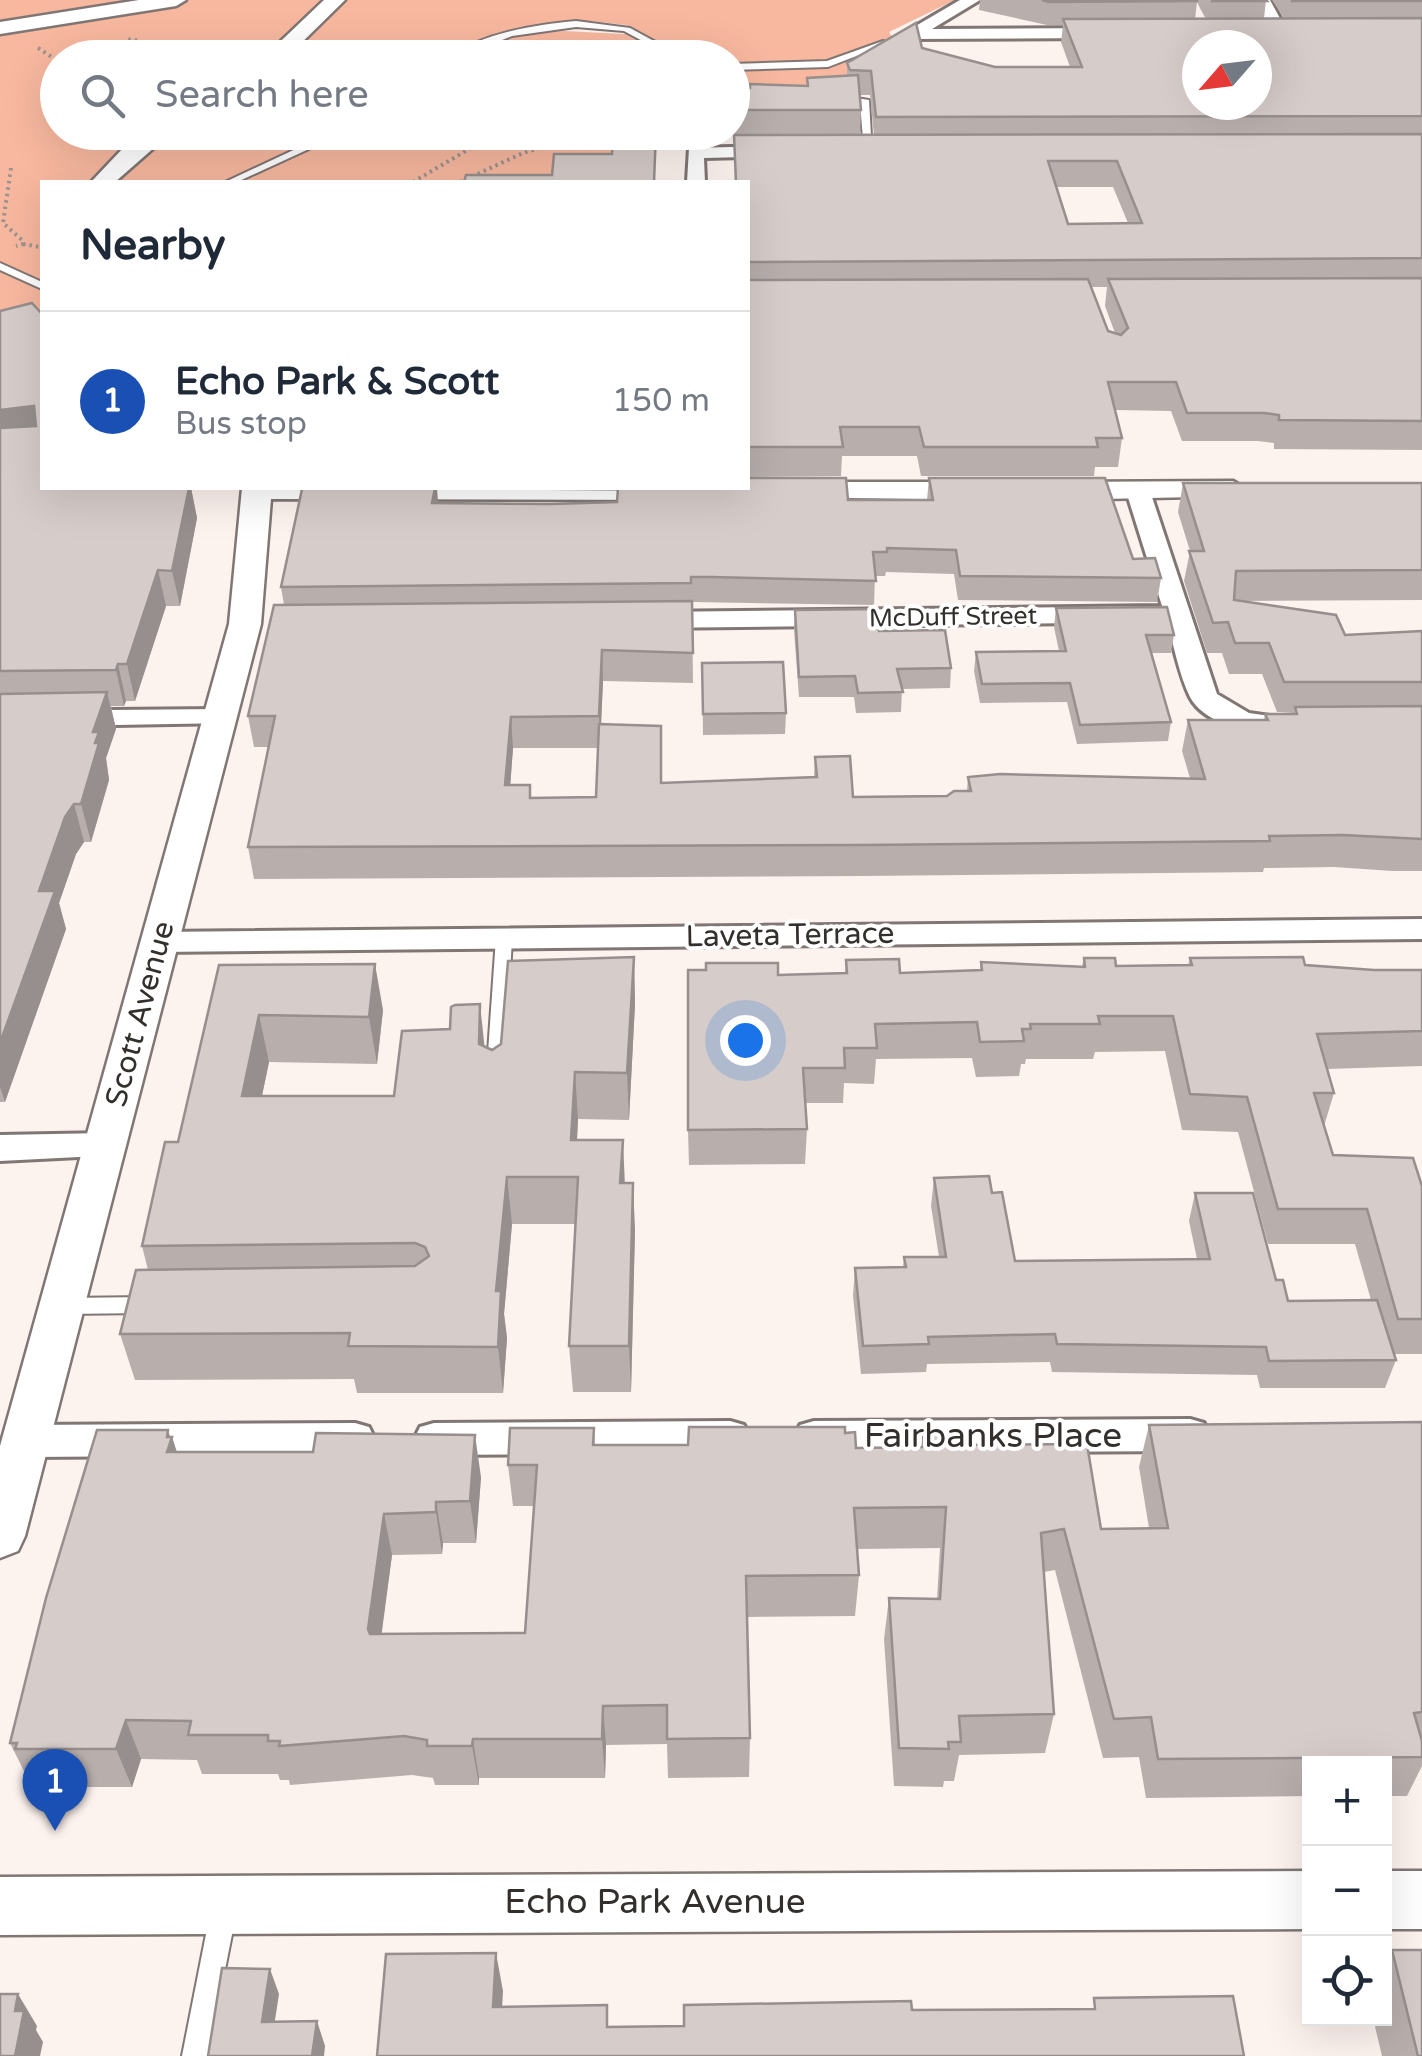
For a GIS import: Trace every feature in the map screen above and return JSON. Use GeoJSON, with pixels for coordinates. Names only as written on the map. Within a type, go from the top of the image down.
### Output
{"type":"FeatureCollection","features":[{"type":"Feature","properties":{"kind":"street"},"geometry":{"type":"LineString","coordinates":[[0,28],[176,0]]}},
{"type":"Feature","properties":{"kind":"street"},"geometry":{"type":"LineString","coordinates":[[293,40],[336,0]]}},
{"type":"Feature","properties":{"kind":"street"},"geometry":{"type":"LineString","coordinates":[[910,34],[972,0]]}},
{"type":"Feature","properties":{"kind":"street"},"geometry":{"type":"LineString","coordinates":[[1262,0],[1280,33]]}},
{"type":"Feature","properties":{"kind":"street"},"geometry":{"type":"LineString","coordinates":[[910,34],[1131,33]]}},
{"type":"Feature","properties":{"kind":"street"},"geometry":{"type":"LineString","coordinates":[[104,180],[140,150]]}},
{"type":"Feature","properties":{"kind":"street"},"geometry":{"type":"LineString","coordinates":[[696,180],[695,152],[792,152]]}},
{"type":"Feature","properties":{"kind":"street","name":"Scott Avenue"},"geometry":{"type":"LineString","coordinates":[[0,1536],[220,716],[257,624],[257,490]]}},
{"type":"Feature","properties":{"kind":"street"},"geometry":{"type":"LineString","coordinates":[[480,490],[702,491]]}},
{"type":"Feature","properties":{"kind":"street"},"geometry":{"type":"LineString","coordinates":[[761,491],[1270,490]]}},
{"type":"Feature","properties":{"kind":"street"},"geometry":{"type":"LineString","coordinates":[[1138,492],[1181,614],[1204,698],[1220,712],[1250,724],[1308,724]]}},
{"type":"Feature","properties":{"kind":"street","name":"McDuff Street"},"geometry":{"type":"LineString","coordinates":[[616,620],[1181,614]]}},
{"type":"Feature","properties":{"kind":"street"},"geometry":{"type":"LineString","coordinates":[[0,720],[220,716]]}},
{"type":"Feature","properties":{"kind":"street","name":"Laveta Terrace"},"geometry":{"type":"LineString","coordinates":[[158,942],[1422,929]]}},
{"type":"Feature","properties":{"kind":"street"},"geometry":{"type":"LineString","coordinates":[[0,1148],[106,1146]]}},
{"type":"Feature","properties":{"kind":"street","name":"Fairbanks Place"},"geometry":{"type":"LineString","coordinates":[[25,1441],[1224,1435]]}},
{"type":"Feature","properties":{"kind":"street","name":"Echo Park Avenue"},"geometry":{"type":"LineString","coordinates":[[0,1906],[1302,1900]]}},
{"type":"Feature","properties":{"kind":"street"},"geometry":{"type":"LineString","coordinates":[[1392,1900],[1422,1900]]}},
{"type":"Feature","properties":{"kind":"lane"},"geometry":{"type":"LineString","coordinates":[[494,40],[592,25],[638,33],[650,40]]}},
{"type":"Feature","properties":{"kind":"lane"},"geometry":{"type":"LineString","coordinates":[[750,66],[828,64],[910,34]]}},
{"type":"Feature","properties":{"kind":"lane"},"geometry":{"type":"LineString","coordinates":[[821,99],[864,100],[870,152]]}},
{"type":"Feature","properties":{"kind":"lane"},"geometry":{"type":"LineString","coordinates":[[234,180],[301,150]]}},
{"type":"Feature","properties":{"kind":"lane"},"geometry":{"type":"LineString","coordinates":[[0,266],[40,285]]}},
{"type":"Feature","properties":{"kind":"lane"},"geometry":{"type":"LineString","coordinates":[[494,1088],[504,938]]}},
{"type":"Feature","properties":{"kind":"lane"},"geometry":{"type":"LineString","coordinates":[[64,1306],[169,1305]]}},
{"type":"Feature","properties":{"kind":"lane"},"geometry":{"type":"LineString","coordinates":[[195,2056],[225,1904]]}},
{"type":"Feature","properties":{"kind":"path"},"geometry":{"type":"LineString","coordinates":[[110,11],[122,24],[101,35],[137,40]]}},
{"type":"Feature","properties":{"kind":"path"},"geometry":{"type":"LineString","coordinates":[[415,180],[467,150]]}},
{"type":"Feature","properties":{"kind":"path"},"geometry":{"type":"LineString","coordinates":[[464,180],[533,150]]}},
{"type":"Feature","properties":{"kind":"path"},"geometry":{"type":"LineString","coordinates":[[11,168],[3,223],[23,244]]}},
{"type":"Feature","properties":{"kind":"path"},"geometry":{"type":"LineString","coordinates":[[4,249],[23,244],[40,246]]}},
{"type":"Feature","properties":{"kind":"shaded area"},"geometry":{"type":"Polygon","coordinates":[[[0,0],[955,0],[889,32],[899,48],[820,94],[750,114],[750,40],[40,40],[40,150],[632,150],[529,180],[40,180],[40,325],[0,337],[0,0]],[[591,21],[499,36],[564,31],[645,35],[626,25],[591,21]]]}},
{"type":"Feature","properties":{"kind":"building"},"geometry":{"type":"Polygon","coordinates":[[[1042,0],[1197,0],[1197,1],[1049,2],[1042,0]]]}},
{"type":"Feature","properties":{"kind":"building"},"geometry":{"type":"Polygon","coordinates":[[[1422,0],[1422,1],[1292,1],[1422,0]]]}},
{"type":"Feature","properties":{"kind":"building"},"geometry":{"type":"Polygon","coordinates":[[[1422,18],[1422,116],[1272,116],[1272,30],[1182,30],[1182,116],[876,117],[871,71],[850,70],[847,63],[916,23],[922,48],[995,67],[1082,67],[1063,19],[1422,18]]]}},
{"type":"Feature","properties":{"kind":"building"},"geometry":{"type":"Polygon","coordinates":[[[858,75],[861,110],[750,110],[750,84],[808,86],[807,78],[858,75]]]}},
{"type":"Feature","properties":{"kind":"building"},"geometry":{"type":"Polygon","coordinates":[[[1422,134],[1422,258],[750,262],[750,180],[736,180],[735,150],[750,150],[750,135],[1422,134]],[[1048,161],[1068,224],[1142,223],[1117,161],[1048,161]]]}},
{"type":"Feature","properties":{"kind":"building"},"geometry":{"type":"Polygon","coordinates":[[[612,150],[655,150],[654,180],[465,180],[466,175],[552,175],[554,154],[612,154],[612,150]]]}},
{"type":"Feature","properties":{"kind":"building"},"geometry":{"type":"Polygon","coordinates":[[[1422,278],[1422,421],[1279,420],[1279,415],[1264,413],[1187,413],[1176,382],[1108,382],[1122,438],[1096,438],[1098,447],[924,447],[919,427],[840,427],[843,447],[750,447],[750,280],[1088,279],[1108,331],[1121,335],[1128,328],[1108,279],[1422,278]]]}},
{"type":"Feature","properties":{"kind":"building"},"geometry":{"type":"Polygon","coordinates":[[[32,303],[40,312],[40,490],[189,490],[172,571],[158,570],[127,664],[118,664],[116,670],[0,671],[0,428],[36,426],[34,406],[0,410],[0,311],[32,303]]]}},
{"type":"Feature","properties":{"kind":"building"},"geometry":{"type":"Polygon","coordinates":[[[750,478],[846,478],[848,500],[933,500],[929,478],[1105,478],[1133,559],[1155,558],[1161,578],[960,576],[956,550],[887,548],[887,552],[873,552],[876,581],[691,577],[691,583],[281,587],[302,490],[435,490],[432,503],[617,502],[618,490],[750,490],[750,478]]]}},
{"type":"Feature","properties":{"kind":"building"},"geometry":{"type":"Polygon","coordinates":[[[1183,483],[1422,483],[1422,570],[1236,571],[1234,600],[1336,615],[1345,635],[1422,631],[1422,682],[1284,682],[1269,643],[1235,643],[1228,622],[1213,623],[1189,551],[1204,551],[1183,483]]]}},
{"type":"Feature","properties":{"kind":"building"},"geometry":{"type":"Polygon","coordinates":[[[692,601],[693,653],[602,650],[599,716],[511,717],[505,785],[530,785],[530,798],[596,797],[599,724],[661,726],[661,783],[817,777],[815,757],[850,756],[853,797],[947,796],[954,791],[971,791],[968,777],[1000,774],[1205,779],[1188,720],[1268,720],[1265,714],[1297,714],[1295,707],[1422,706],[1422,839],[1343,835],[1269,836],[1270,841],[248,847],[275,716],[248,716],[274,605],[692,601]]]}},
{"type":"Feature","properties":{"kind":"building"},"geometry":{"type":"Polygon","coordinates":[[[1167,607],[1174,635],[1146,635],[1171,722],[1080,725],[1070,683],[982,684],[976,652],[1066,651],[1056,608],[1167,607]]]}},
{"type":"Feature","properties":{"kind":"building"},"geometry":{"type":"Polygon","coordinates":[[[877,609],[879,631],[945,630],[951,668],[897,669],[903,692],[858,693],[855,676],[799,677],[795,610],[877,609]]]}},
{"type":"Feature","properties":{"kind":"building"},"geometry":{"type":"Polygon","coordinates":[[[783,662],[786,713],[703,714],[702,663],[783,662]]]}},
{"type":"Feature","properties":{"kind":"building"},"geometry":{"type":"Polygon","coordinates":[[[107,692],[93,732],[99,732],[95,743],[99,743],[81,804],[74,804],[65,817],[39,891],[55,891],[0,1043],[0,694],[107,692]]]}},
{"type":"Feature","properties":{"kind":"building"},"geometry":{"type":"Polygon","coordinates":[[[634,957],[627,1073],[575,1072],[571,1140],[623,1140],[620,1183],[633,1183],[629,1346],[569,1346],[578,1177],[507,1177],[496,1291],[501,1291],[498,1347],[348,1346],[350,1333],[120,1334],[136,1270],[415,1266],[429,1256],[425,1247],[415,1243],[142,1246],[165,1142],[178,1142],[219,965],[375,964],[369,1017],[259,1015],[242,1096],[394,1096],[402,1031],[450,1029],[451,1007],[455,1005],[480,1004],[479,1044],[492,1050],[501,1044],[508,961],[634,957]]]}},
{"type":"Feature","properties":{"kind":"building"},"geometry":{"type":"Polygon","coordinates":[[[1303,957],[1305,965],[1422,970],[1422,1031],[1317,1034],[1334,1093],[1314,1093],[1333,1155],[1413,1158],[1422,1186],[1422,1319],[1398,1319],[1367,1209],[1278,1209],[1247,1097],[1190,1094],[1173,1016],[1098,1016],[1100,1024],[1030,1024],[1031,1029],[1022,1029],[1024,1041],[980,1042],[977,1022],[875,1024],[877,1048],[844,1048],[845,1068],[803,1068],[807,1129],[688,1130],[688,970],[706,970],[706,963],[778,963],[778,975],[847,973],[846,960],[899,959],[900,973],[982,970],[981,962],[1085,967],[1084,958],[1115,958],[1116,966],[1192,965],[1190,958],[1303,957]]]}},
{"type":"Feature","properties":{"kind":"building"},"geometry":{"type":"Polygon","coordinates":[[[989,1176],[992,1193],[1002,1192],[1015,1261],[1210,1259],[1195,1193],[1253,1193],[1276,1280],[1283,1280],[1288,1301],[1377,1300],[1396,1360],[1269,1361],[1266,1347],[1057,1344],[1055,1334],[928,1337],[929,1344],[863,1346],[855,1268],[906,1267],[904,1257],[946,1257],[934,1178],[989,1176]]]}},
{"type":"Feature","properties":{"kind":"building"},"geometry":{"type":"Polygon","coordinates":[[[1422,1422],[1422,1712],[1414,1713],[1422,1757],[1158,1759],[1151,1717],[1114,1719],[1064,1529],[1041,1533],[1054,1714],[959,1716],[961,1742],[948,1742],[949,1749],[899,1748],[889,1598],[940,1599],[946,1507],[854,1508],[859,1575],[746,1576],[750,1738],[667,1739],[667,1705],[603,1706],[602,1739],[473,1739],[472,1746],[427,1746],[427,1740],[404,1736],[279,1746],[280,1741],[268,1741],[268,1735],[188,1735],[191,1721],[126,1720],[116,1749],[15,1749],[17,1743],[10,1743],[46,1598],[97,1430],[168,1430],[167,1437],[172,1437],[167,1452],[313,1452],[316,1433],[475,1435],[470,1501],[436,1502],[436,1512],[384,1514],[370,1634],[525,1633],[537,1465],[508,1465],[510,1428],[594,1428],[593,1445],[688,1445],[689,1427],[845,1427],[845,1433],[855,1432],[856,1448],[924,1447],[923,1435],[959,1434],[961,1445],[1087,1444],[1101,1529],[1168,1528],[1149,1425],[1422,1422]]]}},
{"type":"Feature","properties":{"kind":"building"},"geometry":{"type":"Polygon","coordinates":[[[1392,1950],[1422,1950],[1422,2056],[1418,2056],[1392,1950]]]}},
{"type":"Feature","properties":{"kind":"building"},"geometry":{"type":"Polygon","coordinates":[[[496,1953],[493,2007],[607,2005],[607,2027],[684,2026],[684,2005],[911,2001],[912,2010],[1095,2009],[1094,1998],[1233,1996],[1244,2056],[377,2056],[386,1954],[496,1953]]]}},
{"type":"Feature","properties":{"kind":"building"},"geometry":{"type":"Polygon","coordinates":[[[222,1968],[270,1969],[262,2022],[317,2021],[312,2056],[208,2056],[222,1968]]]}},
{"type":"Feature","properties":{"kind":"building"},"geometry":{"type":"Polygon","coordinates":[[[0,1994],[18,1994],[15,2011],[24,2011],[15,2056],[0,2056],[0,1994]]]}},
{"type":"Feature","properties":{"kind":"place","name":"Echo Park & Scott"},"geometry":{"type":"Point","coordinates":[55,1831]}}]}
